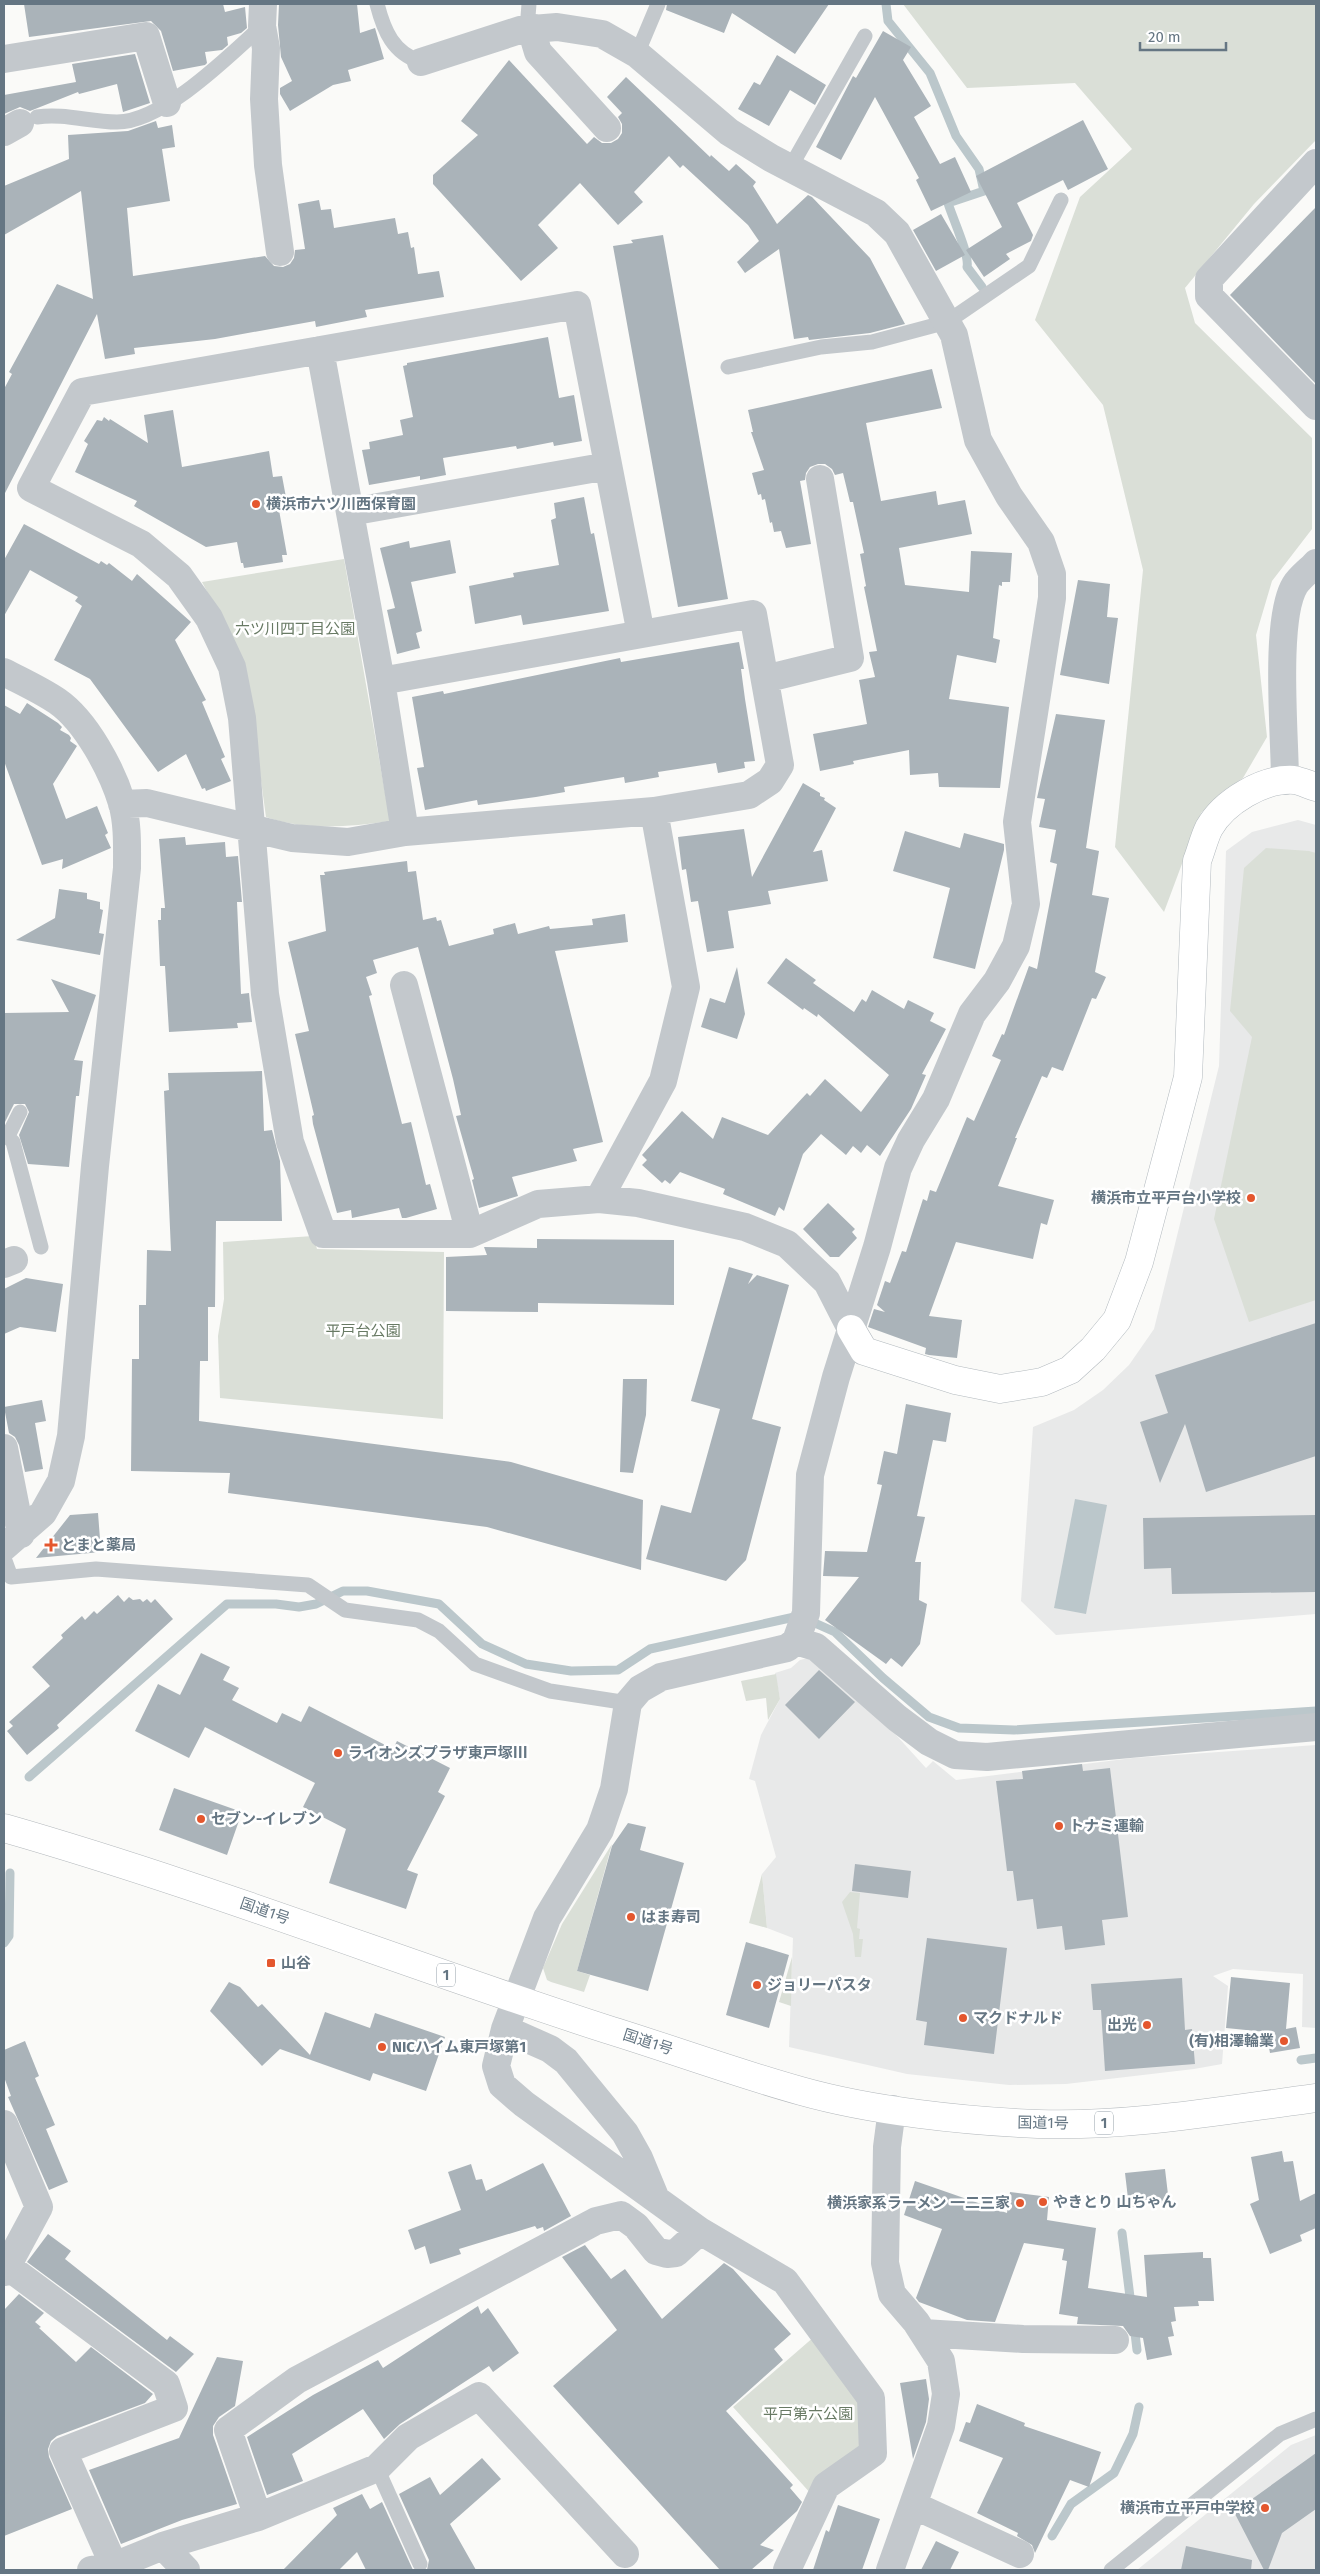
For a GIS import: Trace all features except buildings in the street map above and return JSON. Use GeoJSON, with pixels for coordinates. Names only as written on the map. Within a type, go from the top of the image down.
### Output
{"type":"FeatureCollection","features":[{"type":"Feature","properties":{"kind":"main road"},"geometry":{"type":"LineString","coordinates":[[851,1330],[864,1351],[955,1380],[1000,1389],[1042,1382],[1070,1370],[1093,1349],[1117,1320],[1138,1262],[1188,1076],[1197,861],[1209,829],[1224,810],[1248,793],[1274,782],[1294,780],[1316,787]]}},
{"type":"Feature","properties":{"kind":"main road","name":"国道1号"},"geometry":{"type":"LineString","coordinates":[[4,1828],[209,1892],[515,1999],[803,2092],[892,2109],[976,2120],[1040,2124],[1128,2122],[1316,2098]]}},
{"type":"Feature","properties":{"kind":"street"},"geometry":{"type":"LineString","coordinates":[[263,15],[266,48],[264,100],[268,165],[279,246]]}},
{"type":"Feature","properties":{"kind":"street"},"geometry":{"type":"LineString","coordinates":[[421,62],[530,20],[557,27],[602,34],[637,54],[729,132],[790,168],[876,214],[897,233],[954,335],[978,440],[1009,496],[1041,542],[1052,574],[1052,598],[1016,822],[1026,904],[1016,946],[997,981],[972,1014],[936,1099],[911,1140],[898,1168],[877,1248],[836,1377],[810,1475],[806,1613],[796,1641],[787,1648],[661,1677],[640,1689],[628,1703],[614,1789],[600,1830],[547,1918],[515,1999],[496,2066],[502,2085],[524,2104],[700,2231],[785,2281],[871,2398],[873,2453],[826,2486],[787,2570]]}},
{"type":"Feature","properties":{"kind":"street"},"geometry":{"type":"LineString","coordinates":[[530,20],[538,52],[607,128]]}},
{"type":"Feature","properties":{"kind":"street"},"geometry":{"type":"LineString","coordinates":[[4,56],[146,36],[167,103]]}},
{"type":"Feature","properties":{"kind":"street"},"geometry":{"type":"LineString","coordinates":[[1316,164],[1208,279],[1209,296],[1316,406]]}},
{"type":"Feature","properties":{"kind":"street"},"geometry":{"type":"LineString","coordinates":[[641,634],[577,305],[306,348],[82,392],[31,488],[141,544],[179,576],[209,618],[232,667],[242,718],[253,829],[265,994],[290,1142],[323,1234],[470,1234],[538,1204],[599,1199],[638,1203],[746,1227],[787,1244],[827,1282],[851,1330]]}},
{"type":"Feature","properties":{"kind":"street"},"geometry":{"type":"LineString","coordinates":[[306,348],[350,512],[382,681],[405,832]]}},
{"type":"Feature","properties":{"kind":"street"},"geometry":{"type":"LineString","coordinates":[[350,512],[608,466]]}},
{"type":"Feature","properties":{"kind":"street"},"geometry":{"type":"LineString","coordinates":[[765,679],[850,658],[820,479]]}},
{"type":"Feature","properties":{"kind":"street"},"geometry":{"type":"LineString","coordinates":[[1285,781],[1283,631],[1287,606],[1295,585],[1316,563]]}},
{"type":"Feature","properties":{"kind":"street"},"geometry":{"type":"LineString","coordinates":[[122,804],[147,803],[292,838],[348,842],[405,832],[654,811],[749,795],[770,781],[780,765],[753,614],[382,681]]}},
{"type":"Feature","properties":{"kind":"street"},"geometry":{"type":"LineString","coordinates":[[4,672],[58,702],[87,731],[107,766],[122,804],[127,833],[126,868],[95,1166],[71,1436],[61,1481],[43,1513],[12,1541]]}},
{"type":"Feature","properties":{"kind":"street"},"geometry":{"type":"LineString","coordinates":[[599,1199],[663,1081],[686,987],[654,811]]}},
{"type":"Feature","properties":{"kind":"street"},"geometry":{"type":"LineString","coordinates":[[404,985],[470,1234]]}},
{"type":"Feature","properties":{"kind":"street"},"geometry":{"type":"LineString","coordinates":[[4,1448],[12,1541]]}},
{"type":"Feature","properties":{"kind":"street"},"geometry":{"type":"LineString","coordinates":[[796,1641],[816,1647],[897,1718],[929,1742],[955,1754],[987,1757],[1316,1727]]}},
{"type":"Feature","properties":{"kind":"street"},"geometry":{"type":"LineString","coordinates":[[505,2029],[550,2049],[566,2061],[625,2133],[639,2158],[656,2200]]}},
{"type":"Feature","properties":{"kind":"street"},"geometry":{"type":"LineString","coordinates":[[890,2570],[941,2426],[946,2394],[941,2361],[923,2333],[892,2294],[885,2263],[887,2147],[892,2109]]}},
{"type":"Feature","properties":{"kind":"street"},"geometry":{"type":"LineString","coordinates":[[4,2124],[12,2165],[39,2207],[5,2269],[166,2384],[174,2408],[64,2451],[102,2568],[163,2546],[258,2518],[378,2468],[408,2437],[479,2396],[625,2554]]}},
{"type":"Feature","properties":{"kind":"street"},"geometry":{"type":"LineString","coordinates":[[258,2518],[228,2430],[297,2380],[596,2221],[621,2215],[636,2226],[656,2251],[667,2254],[676,2253],[700,2231]]}},
{"type":"Feature","properties":{"kind":"street"},"geometry":{"type":"LineString","coordinates":[[923,2333],[1023,2339],[1115,2340]]}},
{"type":"Feature","properties":{"kind":"street"},"geometry":{"type":"LineString","coordinates":[[913,2505],[1020,2554]]}},
{"type":"Feature","properties":{"kind":"street"},"geometry":{"type":"LineString","coordinates":[[163,2546],[186,2570]]}},
{"type":"Feature","properties":{"kind":"lane"},"geometry":{"type":"LineString","coordinates":[[377,4],[381,18],[396,49],[406,57],[421,62]]}},
{"type":"Feature","properties":{"kind":"lane"},"geometry":{"type":"LineString","coordinates":[[637,54],[658,4]]}},
{"type":"Feature","properties":{"kind":"lane"},"geometry":{"type":"LineString","coordinates":[[20,124],[51,115],[118,122],[144,117],[206,77],[263,15]]}},
{"type":"Feature","properties":{"kind":"lane"},"geometry":{"type":"LineString","coordinates":[[790,168],[865,36]]}},
{"type":"Feature","properties":{"kind":"lane"},"geometry":{"type":"LineString","coordinates":[[728,367],[821,347],[872,342],[947,322],[1029,266],[1060,200]]}},
{"type":"Feature","properties":{"kind":"lane"},"geometry":{"type":"LineString","coordinates":[[20,1112],[6,1134],[13,1142],[41,1247]]}},
{"type":"Feature","properties":{"kind":"lane"},"geometry":{"type":"LineString","coordinates":[[4,1558],[11,1577],[96,1569],[308,1585],[345,1610],[418,1620],[439,1631],[475,1664],[550,1691],[628,1703]]}},
{"type":"Feature","properties":{"kind":"lane"},"geometry":{"type":"LineString","coordinates":[[1111,2570],[1280,2434],[1316,2419]]}},
{"type":"Feature","properties":{"kind":"lane"},"geometry":{"type":"LineString","coordinates":[[378,2468],[420,2564]]}},
{"type":"Feature","properties":{"kind":"shaded area","name":"横浜市立平戸台小学校"},"geometry":{"type":"Polygon","coordinates":[[[1298,820],[1316,825],[1316,1614],[1056,1635],[1021,1601],[1033,1427],[1074,1410],[1103,1390],[1129,1365],[1154,1329],[1219,1066],[1226,851],[1252,832],[1298,820]]]}},
{"type":"Feature","properties":{"kind":"shaded area"},"geometry":{"type":"Polygon","coordinates":[[[1075,1499],[1107,1505],[1086,1614],[1054,1608],[1075,1499]]]}},
{"type":"Feature","properties":{"kind":"shaded area"},"geometry":{"type":"Polygon","coordinates":[[[808,1658],[858,1693],[926,1768],[933,1761],[956,1780],[1133,1758],[1316,1745],[1316,2028],[1302,2027],[1303,1974],[1233,1969],[1213,1976],[1228,1986],[1222,2064],[1194,2069],[1066,2084],[1009,2085],[907,2074],[789,2047],[793,1938],[767,1928],[762,1874],[776,1857],[755,1781],[749,1779],[761,1735],[780,1699],[775,1673],[791,1668],[800,1660],[808,1658]]]}},
{"type":"Feature","properties":{"kind":"shaded area","name":"横浜市立平戸中学校"},"geometry":{"type":"Polygon","coordinates":[[[1316,2435],[1316,2570],[1137,2570],[1291,2445],[1316,2435]]]}},
{"type":"Feature","properties":{"kind":"green space"},"geometry":{"type":"Polygon","coordinates":[[[903,4],[1316,4],[1316,140],[1254,204],[1185,288],[1195,323],[1312,438],[1312,529],[1272,581],[1256,635],[1267,737],[1243,778],[1222,792],[1201,813],[1164,912],[1115,847],[1143,570],[1103,405],[1035,320],[1080,197],[1132,149],[1075,83],[967,88],[903,4]]]}},
{"type":"Feature","properties":{"kind":"green space","name":"六ツ川四丁目公園"},"geometry":{"type":"Polygon","coordinates":[[[344,559],[390,821],[358,825],[312,826],[266,817],[245,664],[202,582],[344,559]]]}},
{"type":"Feature","properties":{"kind":"green space"},"geometry":{"type":"Polygon","coordinates":[[[1266,848],[1316,853],[1316,1300],[1249,1322],[1214,1219],[1252,1037],[1230,1011],[1244,868],[1266,848]]]}},
{"type":"Feature","properties":{"kind":"green space","name":"平戸台公園"},"geometry":{"type":"Polygon","coordinates":[[[313,1236],[317,1249],[444,1252],[443,1419],[220,1398],[218,1336],[224,1299],[223,1242],[313,1236]]]}},
{"type":"Feature","properties":{"kind":"green space"},"geometry":{"type":"Polygon","coordinates":[[[776,1674],[780,1699],[768,1720],[766,1698],[746,1701],[741,1681],[776,1674]]]}},
{"type":"Feature","properties":{"kind":"green space"},"geometry":{"type":"Polygon","coordinates":[[[612,1844],[577,1971],[590,1975],[584,1992],[551,1982],[547,1980],[543,1968],[562,1924],[612,1844]]]}},
{"type":"Feature","properties":{"kind":"green space"},"geometry":{"type":"Polygon","coordinates":[[[762,1874],[767,1928],[749,1923],[762,1874]]]}},
{"type":"Feature","properties":{"kind":"green space"},"geometry":{"type":"Polygon","coordinates":[[[850,1892],[860,1893],[857,1928],[860,1929],[859,1939],[863,1939],[861,1957],[855,1957],[853,1934],[842,1902],[850,1892]]]}},
{"type":"Feature","properties":{"kind":"green space"},"geometry":{"type":"Polygon","coordinates":[[[792,1957],[791,2006],[779,2002],[792,1957]]]}},
{"type":"Feature","properties":{"kind":"green space","name":"平戸第六公園"},"geometry":{"type":"Polygon","coordinates":[[[815,2336],[861,2399],[864,2448],[812,2495],[733,2407],[815,2336]]]}},
{"type":"Feature","properties":{"kind":"waterway"},"geometry":{"type":"LineString","coordinates":[[886,4],[888,21],[930,73],[956,136],[979,169],[984,191],[948,203],[966,254],[967,267],[982,287]]}},
{"type":"Feature","properties":{"kind":"waterway"},"geometry":{"type":"LineString","coordinates":[[29,1777],[227,1604],[276,1604],[299,1607],[316,1604],[343,1591],[367,1591],[439,1604],[482,1644],[526,1664],[571,1671],[618,1670],[650,1649],[799,1616],[835,1632],[883,1678],[929,1717],[959,1728],[1014,1730],[1316,1711]]}},
{"type":"Feature","properties":{"kind":"waterway"},"geometry":{"type":"LineString","coordinates":[[4,1943],[9,1936],[10,1873]]}},
{"type":"Feature","properties":{"kind":"waterway"},"geometry":{"type":"LineString","coordinates":[[1301,2060],[1316,2058]]}},
{"type":"Feature","properties":{"kind":"waterway"},"geometry":{"type":"LineString","coordinates":[[1122,2233],[1131,2305]]}},
{"type":"Feature","properties":{"kind":"waterway"},"geometry":{"type":"LineString","coordinates":[[1134,2325],[1137,2350]]}},
{"type":"Feature","properties":{"kind":"waterway"},"geometry":{"type":"LineString","coordinates":[[1052,2536],[1071,2504],[1114,2473],[1133,2434],[1139,2407]]}},
{"type":"Feature","properties":{"kind":"place","name":"横浜市六ツ川西保育園"},"geometry":{"type":"Point","coordinates":[256,504]}},
{"type":"Feature","properties":{"kind":"place","name":"横浜市立平戸台小学校"},"geometry":{"type":"Point","coordinates":[1251,1198]}},
{"type":"Feature","properties":{"kind":"place","name":"とまと薬局"},"geometry":{"type":"Point","coordinates":[51,1545]}},
{"type":"Feature","properties":{"kind":"place","name":"ライオンズプラザ東戸塚Ⅲ"},"geometry":{"type":"Point","coordinates":[338,1753]}},
{"type":"Feature","properties":{"kind":"place","name":"セブン-イレブン"},"geometry":{"type":"Point","coordinates":[201,1819]}},
{"type":"Feature","properties":{"kind":"place","name":"トナミ運輸"},"geometry":{"type":"Point","coordinates":[1059,1826]}},
{"type":"Feature","properties":{"kind":"place","name":"はま寿司"},"geometry":{"type":"Point","coordinates":[631,1917]}},
{"type":"Feature","properties":{"kind":"place","name":"山谷"},"geometry":{"type":"Point","coordinates":[271,1963]}},
{"type":"Feature","properties":{"kind":"place","name":"ジョリーパスタ"},"geometry":{"type":"Point","coordinates":[757,1985]}},
{"type":"Feature","properties":{"kind":"place","name":"マクドナルド"},"geometry":{"type":"Point","coordinates":[963,2018]}},
{"type":"Feature","properties":{"kind":"place","name":"出光"},"geometry":{"type":"Point","coordinates":[1147,2025]}},
{"type":"Feature","properties":{"kind":"place","name":"(有)相澤輪業"},"geometry":{"type":"Point","coordinates":[1284,2041]}},
{"type":"Feature","properties":{"kind":"place","name":"NICハイム東戸塚第1"},"geometry":{"type":"Point","coordinates":[382,2047]}},
{"type":"Feature","properties":{"kind":"place","name":"やきとり 山ちゃん"},"geometry":{"type":"Point","coordinates":[1043,2202]}},
{"type":"Feature","properties":{"kind":"place","name":"横浜家系ラーメン 一二三家"},"geometry":{"type":"Point","coordinates":[1020,2203]}},
{"type":"Feature","properties":{"kind":"place","name":"横浜市立平戸中学校"},"geometry":{"type":"Point","coordinates":[1265,2508]}}]}
